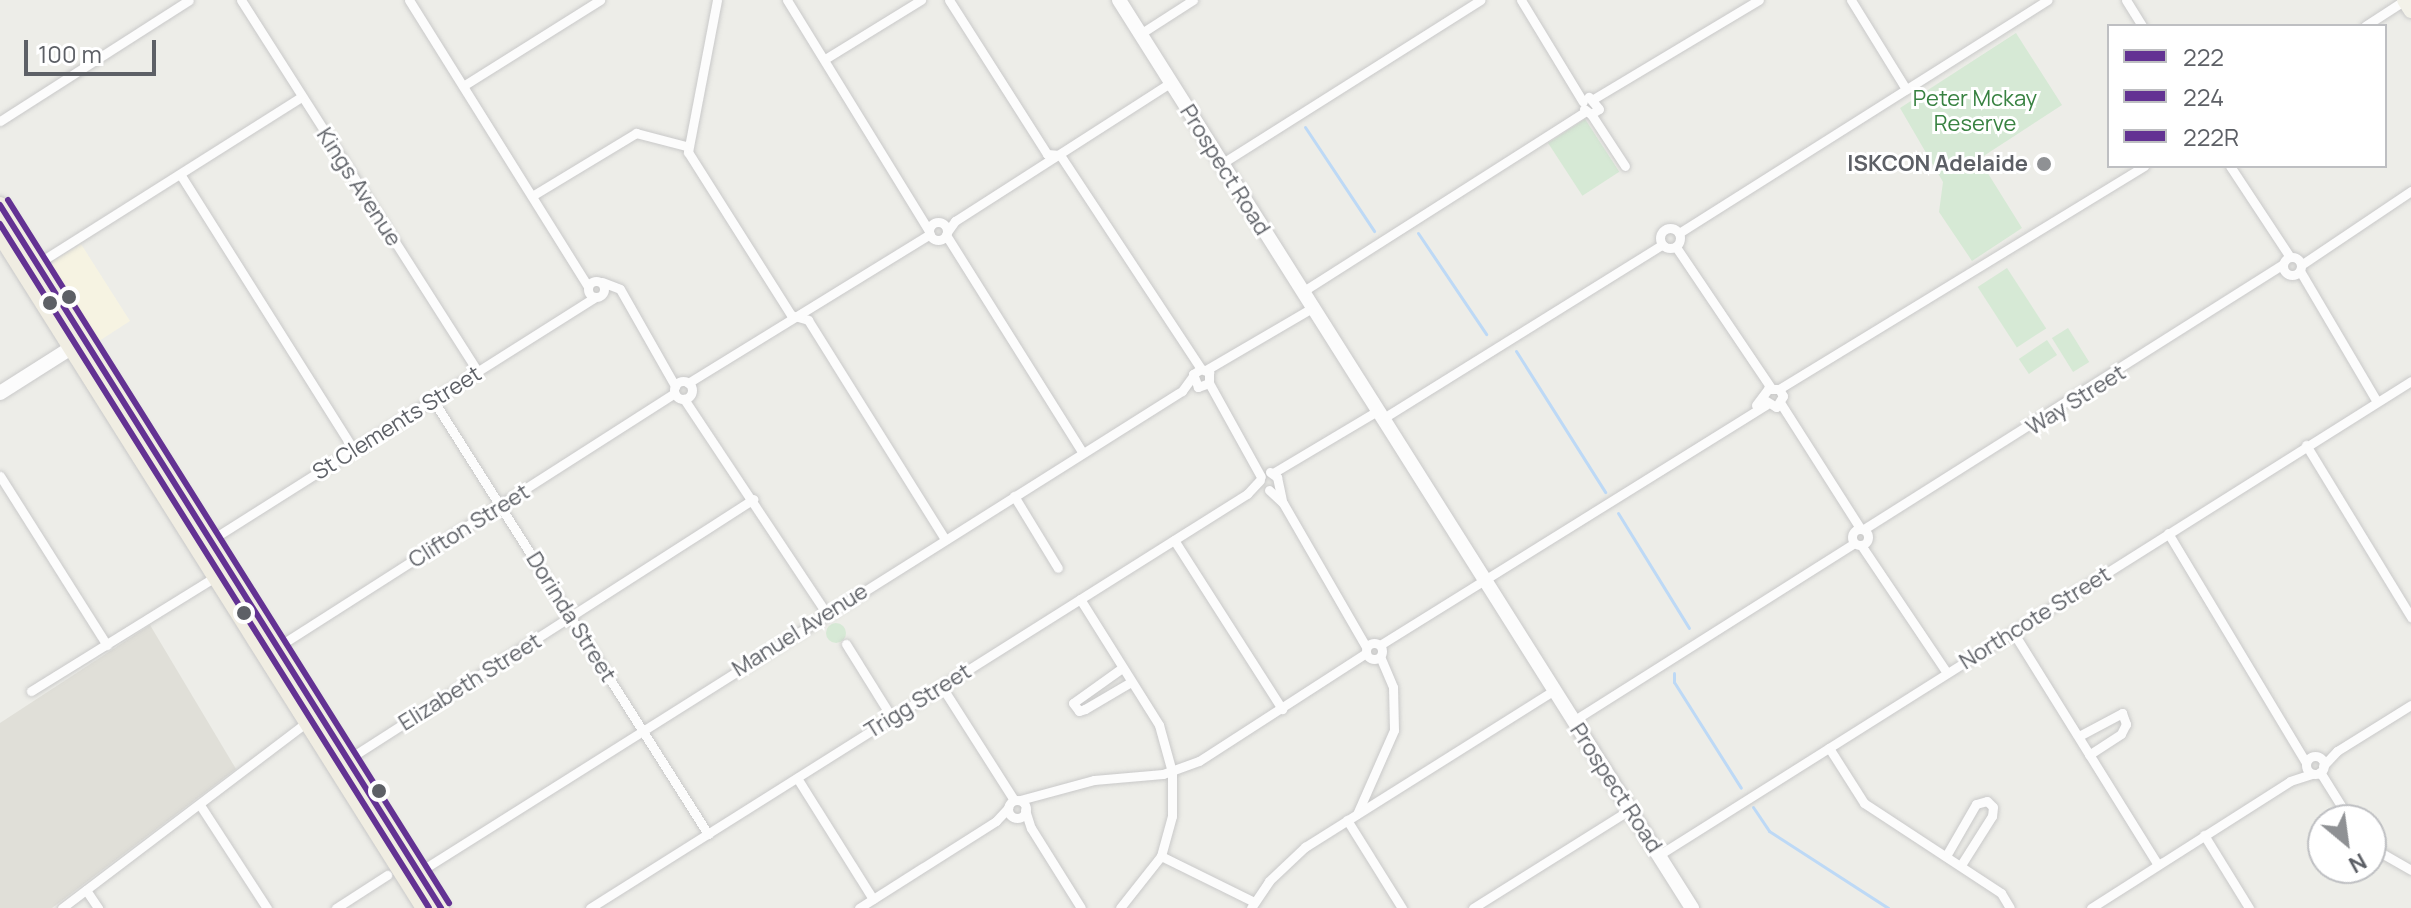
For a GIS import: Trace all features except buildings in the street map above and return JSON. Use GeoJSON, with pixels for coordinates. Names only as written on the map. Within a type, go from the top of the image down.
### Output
{"type":"FeatureCollection","features":[{"type":"Feature","properties":{"kind":"highway"},"geometry":{"type":"LineString","coordinates":[[0,205],[31,269],[270,652],[390,867],[410,876],[441,908]]}},
{"type":"Feature","properties":{"kind":"highway"},"geometry":{"type":"LineString","coordinates":[[0,235],[31,269]]}},
{"type":"Feature","properties":{"kind":"highway"},"geometry":{"type":"LineString","coordinates":[[78,344],[211,540],[222,573]]}},
{"type":"Feature","properties":{"kind":"highway"},"geometry":{"type":"LineString","coordinates":[[270,652],[347,760],[424,908]]}},
{"type":"Feature","properties":{"kind":"main road","name":"Prospect Road"},"geometry":{"type":"LineString","coordinates":[[1119,0],[1332,340],[1348,357],[1355,375],[1489,587],[1505,605],[1540,668],[1692,908]]}},
{"type":"Feature","properties":{"kind":"main road"},"geometry":{"type":"LineString","coordinates":[[2404,0],[2411,11]]}},
{"type":"Feature","properties":{"kind":"main road"},"geometry":{"type":"LineString","coordinates":[[0,393],[78,344]]}},
{"type":"Feature","properties":{"kind":"street"},"geometry":{"type":"LineString","coordinates":[[0,121],[189,0]]}},
{"type":"Feature","properties":{"kind":"street","name":"Kings Avenue"},"geometry":{"type":"LineString","coordinates":[[241,0],[478,372]]}},
{"type":"Feature","properties":{"kind":"street"},"geometry":{"type":"LineString","coordinates":[[409,0],[580,272],[596,288],[622,294],[826,613]]}},
{"type":"Feature","properties":{"kind":"street"},"geometry":{"type":"LineString","coordinates":[[463,86],[600,0]]}},
{"type":"Feature","properties":{"kind":"street"},"geometry":{"type":"LineString","coordinates":[[686,146],[717,0]]}},
{"type":"Feature","properties":{"kind":"street"},"geometry":{"type":"LineString","coordinates":[[787,0],[925,217],[954,253],[1083,453]]}},
{"type":"Feature","properties":{"kind":"street"},"geometry":{"type":"LineString","coordinates":[[825,59],[921,0]]}},
{"type":"Feature","properties":{"kind":"street"},"geometry":{"type":"LineString","coordinates":[[949,0],[1047,154],[1060,155],[1283,503],[1386,672],[1393,687],[1394,730],[1357,814]]}},
{"type":"Feature","properties":{"kind":"street"},"geometry":{"type":"LineString","coordinates":[[1140,34],[1193,0]]}},
{"type":"Feature","properties":{"kind":"street"},"geometry":{"type":"LineString","coordinates":[[1221,164],[1480,0]]}},
{"type":"Feature","properties":{"kind":"street"},"geometry":{"type":"LineString","coordinates":[[1521,0],[1590,105],[1625,166]]}},
{"type":"Feature","properties":{"kind":"street"},"geometry":{"type":"LineString","coordinates":[[1302,292],[1610,92],[1759,0]]}},
{"type":"Feature","properties":{"kind":"street"},"geometry":{"type":"LineString","coordinates":[[1851,0],[1906,89]]}},
{"type":"Feature","properties":{"kind":"street"},"geometry":{"type":"LineString","coordinates":[[1947,673],[1676,247],[1679,233],[2047,0]]}},
{"type":"Feature","properties":{"kind":"street"},"geometry":{"type":"LineString","coordinates":[[2126,0],[2141,24]]}},
{"type":"Feature","properties":{"kind":"street"},"geometry":{"type":"LineString","coordinates":[[2368,24],[2404,0]]}},
{"type":"Feature","properties":{"kind":"street","name":"Clifton Street"},"geometry":{"type":"LineString","coordinates":[[270,652],[1170,83]]}},
{"type":"Feature","properties":{"kind":"street"},"geometry":{"type":"LineString","coordinates":[[31,269],[301,97]]}},
{"type":"Feature","properties":{"kind":"street"},"geometry":{"type":"LineString","coordinates":[[532,196],[636,133],[686,146],[791,315],[802,317],[945,539]]}},
{"type":"Feature","properties":{"kind":"street"},"geometry":{"type":"LineString","coordinates":[[859,908],[1038,795],[1094,780],[1172,772],[1282,709],[1396,637],[1489,587],[1773,397],[2141,168]]}},
{"type":"Feature","properties":{"kind":"street"},"geometry":{"type":"LineString","coordinates":[[2231,168],[2376,400]]}},
{"type":"Feature","properties":{"kind":"street"},"geometry":{"type":"LineString","coordinates":[[180,174],[354,450]]}},
{"type":"Feature","properties":{"kind":"street","name":"Way Street"},"geometry":{"type":"LineString","coordinates":[[1573,721],[2269,277],[2411,191]]}},
{"type":"Feature","properties":{"kind":"street","name":"Trigg Street"},"geometry":{"type":"LineString","coordinates":[[590,908],[1290,466],[1662,245],[1665,230],[1679,233]]}},
{"type":"Feature","properties":{"kind":"street"},"geometry":{"type":"LineString","coordinates":[[1662,245],[1676,247]]}},
{"type":"Feature","properties":{"kind":"street","name":"St Clements Street"},"geometry":{"type":"LineString","coordinates":[[211,540],[581,306],[596,288]]}},
{"type":"Feature","properties":{"kind":"street","name":"Manuel Avenue"},"geometry":{"type":"LineString","coordinates":[[410,876],[1312,308]]}},
{"type":"Feature","properties":{"kind":"street","name":"Northcote Street"},"geometry":{"type":"LineString","coordinates":[[1659,855],[2376,400],[2411,381]]}},
{"type":"Feature","properties":{"kind":"street","name":"Dorinda Street"},"geometry":{"type":"LineString","coordinates":[[433,400],[708,834]]}},
{"type":"Feature","properties":{"kind":"street"},"geometry":{"type":"LineString","coordinates":[[2306,445],[2411,617]]}},
{"type":"Feature","properties":{"kind":"street"},"geometry":{"type":"LineString","coordinates":[[0,476],[107,645]]}},
{"type":"Feature","properties":{"kind":"street"},"geometry":{"type":"LineString","coordinates":[[1014,496],[1058,568]]}},
{"type":"Feature","properties":{"kind":"street","name":"Elizabeth Street"},"geometry":{"type":"LineString","coordinates":[[347,760],[572,619],[753,499]]}},
{"type":"Feature","properties":{"kind":"street"},"geometry":{"type":"LineString","coordinates":[[2168,533],[2298,743],[2340,804]]}},
{"type":"Feature","properties":{"kind":"street"},"geometry":{"type":"LineString","coordinates":[[1174,540],[1282,709]]}},
{"type":"Feature","properties":{"kind":"street"},"geometry":{"type":"LineString","coordinates":[[31,691],[222,573]]}},
{"type":"Feature","properties":{"kind":"street"},"geometry":{"type":"LineString","coordinates":[[1080,599],[1159,725],[1172,772],[1172,816],[1161,856],[1120,908]]}},
{"type":"Feature","properties":{"kind":"street"},"geometry":{"type":"LineString","coordinates":[[2013,632],[2158,865]]}},
{"type":"Feature","properties":{"kind":"street"},"geometry":{"type":"LineString","coordinates":[[846,644],[892,718]]}},
{"type":"Feature","properties":{"kind":"street"},"geometry":{"type":"LineString","coordinates":[[1122,668],[1073,703],[1079,711],[1085,709],[1131,682]]}},
{"type":"Feature","properties":{"kind":"street"},"geometry":{"type":"LineString","coordinates":[[942,687],[1081,908]]}},
{"type":"Feature","properties":{"kind":"street"},"geometry":{"type":"LineString","coordinates":[[1161,856],[1252,905],[1305,847],[1554,690]]}},
{"type":"Feature","properties":{"kind":"street"},"geometry":{"type":"LineString","coordinates":[[2091,908],[2411,705]]}},
{"type":"Feature","properties":{"kind":"street"},"geometry":{"type":"LineString","coordinates":[[2079,736],[2122,713],[2126,724],[2121,734],[2089,755]]}},
{"type":"Feature","properties":{"kind":"street"},"geometry":{"type":"LineString","coordinates":[[62,908],[307,722]]}},
{"type":"Feature","properties":{"kind":"street"},"geometry":{"type":"LineString","coordinates":[[1829,748],[1864,803],[2001,893],[2010,908]]}},
{"type":"Feature","properties":{"kind":"street"},"geometry":{"type":"LineString","coordinates":[[797,778],[873,899]]}},
{"type":"Feature","properties":{"kind":"street"},"geometry":{"type":"LineString","coordinates":[[1946,856],[1976,804],[1987,801],[1993,807],[1992,816],[1961,865]]}},
{"type":"Feature","properties":{"kind":"street"},"geometry":{"type":"LineString","coordinates":[[200,805],[267,908]]}},
{"type":"Feature","properties":{"kind":"street"},"geometry":{"type":"LineString","coordinates":[[1473,908],[1629,810]]}},
{"type":"Feature","properties":{"kind":"street"},"geometry":{"type":"LineString","coordinates":[[1347,820],[1402,908]]}},
{"type":"Feature","properties":{"kind":"street"},"geometry":{"type":"LineString","coordinates":[[2204,835],[2249,908]]}},
{"type":"Feature","properties":{"kind":"street"},"geometry":{"type":"LineString","coordinates":[[2387,856],[2411,870]]}},
{"type":"Feature","properties":{"kind":"street"},"geometry":{"type":"LineString","coordinates":[[336,908],[390,867]]}},
{"type":"Feature","properties":{"kind":"street"},"geometry":{"type":"LineString","coordinates":[[86,890],[98,908]]}},
{"type":"Feature","properties":{"kind":"shaded area"},"geometry":{"type":"Polygon","coordinates":[[[81,244],[130,321],[96,343],[50,272],[53,261],[81,244]]]}},
{"type":"Feature","properties":{"kind":"shaded area"},"geometry":{"type":"Polygon","coordinates":[[[150,625],[236,769],[52,908],[0,908],[0,723],[150,625]]]}},
{"type":"Feature","properties":{"kind":"green space","name":"Peter Mckay Reserve"},"geometry":{"type":"Polygon","coordinates":[[[2016,33],[2062,105],[1979,159],[2022,228],[1972,261],[1939,212],[1943,182],[1900,108],[2016,33]]]}},
{"type":"Feature","properties":{"kind":"green space"},"geometry":{"type":"Polygon","coordinates":[[[1585,119],[1619,172],[1582,196],[1548,143],[1585,119]]]}},
{"type":"Feature","properties":{"kind":"green space"},"geometry":{"type":"Polygon","coordinates":[[[2007,268],[2046,328],[2017,347],[1978,287],[2007,268]]]}},
{"type":"Feature","properties":{"kind":"green space"},"geometry":{"type":"Polygon","coordinates":[[[2068,328],[2089,362],[2073,372],[2052,338],[2068,328]]]}},
{"type":"Feature","properties":{"kind":"green space"},"geometry":{"type":"Polygon","coordinates":[[[2047,340],[2057,355],[2029,374],[2019,359],[2047,340]]]}},
{"type":"Feature","properties":{"kind":"green space"},"geometry":{"type":"Polygon","coordinates":[[[836,623],[843,626],[846,633],[843,640],[836,643],[829,640],[826,633],[829,626],[836,623]]]}},
{"type":"Feature","properties":{"kind":"waterway"},"geometry":{"type":"LineString","coordinates":[[1305,127],[1374,231]]}},
{"type":"Feature","properties":{"kind":"waterway"},"geometry":{"type":"LineString","coordinates":[[1418,233],[1486,334]]}},
{"type":"Feature","properties":{"kind":"waterway"},"geometry":{"type":"LineString","coordinates":[[1516,351],[1605,492]]}},
{"type":"Feature","properties":{"kind":"waterway"},"geometry":{"type":"LineString","coordinates":[[1618,513],[1689,628]]}},
{"type":"Feature","properties":{"kind":"waterway"},"geometry":{"type":"LineString","coordinates":[[1674,673],[1674,682],[1741,788]]}},
{"type":"Feature","properties":{"kind":"waterway"},"geometry":{"type":"LineString","coordinates":[[1753,807],[1769,831],[1888,908]]}},
{"type":"Feature","properties":{"kind":"transit line","name":"222R"},"geometry":{"type":"LineString","coordinates":[[8,200],[449,903]]}},
{"type":"Feature","properties":{"kind":"transit line","name":"222"},"geometry":{"type":"LineString","coordinates":[[0,205],[441,908]]}},
{"type":"Feature","properties":{"kind":"transit line","name":"224"},"geometry":{"type":"LineString","coordinates":[[0,224],[429,908]]}},
{"type":"Feature","properties":{"kind":"place","name":"ISKCON Adelaide"},"geometry":{"type":"Point","coordinates":[2044,164]}}]}
